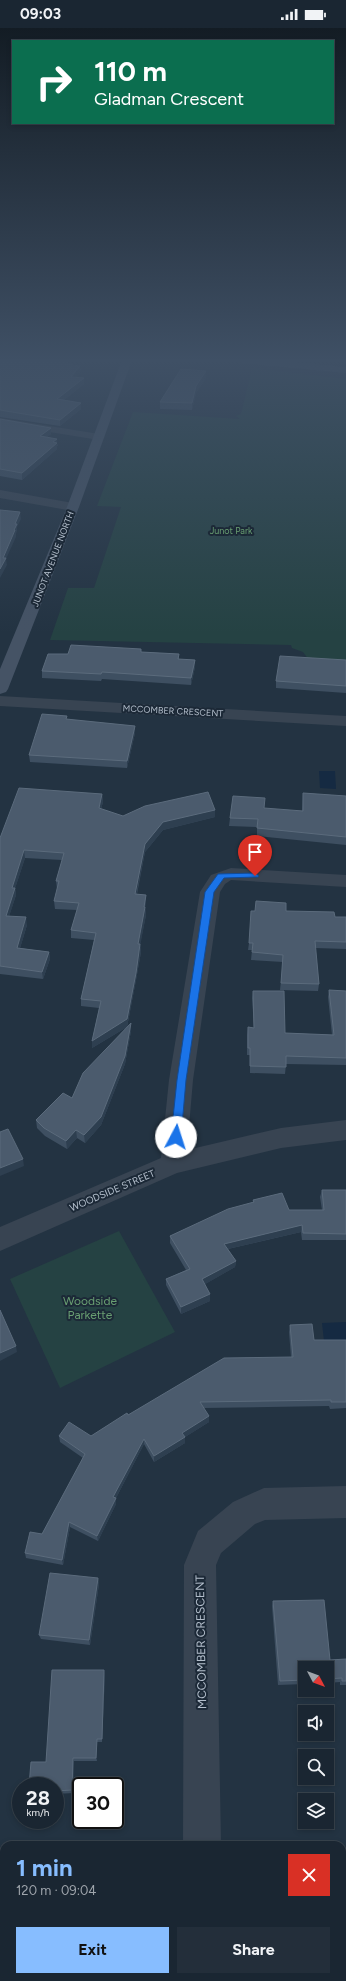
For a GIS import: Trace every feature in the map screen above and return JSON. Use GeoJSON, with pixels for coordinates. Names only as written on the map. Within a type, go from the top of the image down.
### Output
{"type":"FeatureCollection","features":[{"type":"Feature","properties":{"kind":"main road","name":"JUNOT AVENUE NORTH"},"geometry":{"type":"LineString","coordinates":[[0,689],[94,451]]}},
{"type":"Feature","properties":{"kind":"street"},"geometry":{"type":"LineString","coordinates":[[0,494],[73,507]]}},
{"type":"Feature","properties":{"kind":"street","name":"MCCOMBER CRESCENT"},"geometry":{"type":"LineString","coordinates":[[0,700],[346,721]]}},
{"type":"Feature","properties":{"kind":"street"},"geometry":{"type":"LineString","coordinates":[[173,1164],[182,1080],[210,892],[214,883],[221,876],[231,874],[346,881]]}},
{"type":"Feature","properties":{"kind":"street","name":"WOODSIDE STREET"},"geometry":{"type":"LineString","coordinates":[[0,1239],[173,1164],[281,1138],[346,1130]]}},
{"type":"Feature","properties":{"kind":"street","name":"MCCOMBER CRESCENT"},"geometry":{"type":"LineString","coordinates":[[202,1841],[200,1565],[209,1542],[244,1513],[264,1504],[346,1502]]}},
{"type":"Feature","properties":{"kind":"green space","name":"Junot Park"},"geometry":{"type":"Polygon","coordinates":[[[118,451],[346,451],[346,661],[309,660],[303,652],[292,648],[291,645],[50,640],[68,588],[94,588],[121,507],[97,506],[118,451]]]}},
{"type":"Feature","properties":{"kind":"green space","name":"Woodside Parkette"},"geometry":{"type":"Polygon","coordinates":[[[119,1231],[175,1332],[60,1388],[10,1279],[119,1231]]]}},
{"type":"Feature","properties":{"kind":"water"},"geometry":{"type":"Polygon","coordinates":[[[319,771],[335,771],[336,789],[320,788],[319,771]]]}},
{"type":"Feature","properties":{"kind":"water"},"geometry":{"type":"Polygon","coordinates":[[[346,1322],[346,1341],[324,1341],[322,1323],[346,1322]]]}},
{"type":"Feature","properties":{"kind":"building"},"geometry":{"type":"Polygon","coordinates":[[[0,451],[48,451],[22,473],[0,469],[0,451]]]}},
{"type":"Feature","properties":{"kind":"building"},"geometry":{"type":"Polygon","coordinates":[[[0,510],[20,512],[15,524],[17,524],[15,530],[3,558],[6,558],[0,569],[0,510]]]}},
{"type":"Feature","properties":{"kind":"building"},"geometry":{"type":"Polygon","coordinates":[[[71,645],[141,649],[141,652],[179,654],[178,659],[195,660],[191,678],[102,672],[101,674],[42,671],[48,654],[68,654],[71,645]]]}},
{"type":"Feature","properties":{"kind":"building"},"geometry":{"type":"Polygon","coordinates":[[[280,656],[346,660],[346,686],[276,681],[280,656]]]}},
{"type":"Feature","properties":{"kind":"building"},"geometry":{"type":"Polygon","coordinates":[[[42,714],[67,716],[66,719],[135,726],[127,761],[29,755],[42,714]]]}},
{"type":"Feature","properties":{"kind":"building"},"geometry":{"type":"Polygon","coordinates":[[[19,788],[102,794],[99,808],[123,816],[145,806],[208,792],[215,810],[163,822],[145,844],[135,894],[146,895],[145,907],[138,944],[140,944],[136,973],[127,1019],[92,1041],[101,1001],[81,999],[96,933],[71,930],[79,903],[54,901],[59,881],[56,881],[64,853],[24,850],[12,888],[15,888],[6,916],[26,917],[17,948],[49,952],[42,972],[0,966],[0,838],[19,788]]]}},
{"type":"Feature","properties":{"kind":"building"},"geometry":{"type":"Polygon","coordinates":[[[303,793],[346,796],[346,837],[257,828],[258,819],[230,818],[233,796],[265,798],[264,808],[303,811],[303,793]]]}},
{"type":"Feature","properties":{"kind":"building"},"geometry":{"type":"Polygon","coordinates":[[[256,901],[286,903],[286,911],[334,912],[335,917],[346,917],[346,942],[315,941],[319,984],[281,983],[283,955],[252,952],[253,943],[249,943],[251,911],[255,911],[256,901]]]}},
{"type":"Feature","properties":{"kind":"building"},"geometry":{"type":"Polygon","coordinates":[[[329,990],[346,991],[346,1058],[286,1056],[286,1067],[250,1066],[248,1027],[254,1028],[253,991],[284,991],[285,1033],[334,1035],[329,990]]]}},
{"type":"Feature","properties":{"kind":"building"},"geometry":{"type":"Polygon","coordinates":[[[131,1023],[125,1056],[101,1117],[84,1135],[76,1130],[66,1141],[44,1128],[36,1120],[63,1093],[72,1098],[83,1073],[131,1023]]]}},
{"type":"Feature","properties":{"kind":"building"},"geometry":{"type":"Polygon","coordinates":[[[8,1129],[23,1159],[0,1168],[0,1132],[8,1129]]]}},
{"type":"Feature","properties":{"kind":"building"},"geometry":{"type":"Polygon","coordinates":[[[322,1190],[346,1190],[346,1234],[303,1233],[302,1225],[224,1244],[236,1261],[202,1279],[210,1294],[181,1307],[166,1279],[190,1269],[170,1236],[228,1209],[254,1202],[253,1200],[282,1193],[289,1210],[324,1210],[322,1190]]]}},
{"type":"Feature","properties":{"kind":"building"},"geometry":{"type":"Polygon","coordinates":[[[0,1310],[16,1346],[0,1353],[0,1310]]]}},
{"type":"Feature","properties":{"kind":"building"},"geometry":{"type":"Polygon","coordinates":[[[312,1324],[314,1340],[346,1340],[346,1402],[331,1402],[331,1400],[200,1402],[209,1416],[182,1433],[185,1437],[154,1456],[144,1439],[113,1497],[116,1498],[97,1536],[69,1522],[62,1560],[25,1553],[30,1532],[42,1534],[85,1454],[59,1436],[69,1422],[91,1436],[127,1413],[128,1415],[224,1358],[293,1357],[290,1325],[312,1324]]]}},
{"type":"Feature","properties":{"kind":"building"},"geometry":{"type":"Polygon","coordinates":[[[50,1573],[98,1578],[89,1640],[39,1635],[50,1573]]]}},
{"type":"Feature","properties":{"kind":"building"},"geometry":{"type":"Polygon","coordinates":[[[324,1600],[330,1660],[346,1659],[346,1681],[342,1681],[342,1678],[334,1679],[334,1661],[298,1661],[298,1680],[280,1681],[273,1601],[324,1600]]]}},
{"type":"Feature","properties":{"kind":"building"},"geometry":{"type":"Polygon","coordinates":[[[52,1670],[104,1670],[102,1739],[97,1739],[96,1758],[73,1758],[72,1790],[64,1790],[64,1777],[30,1777],[31,1762],[46,1762],[52,1670]]]}},
{"type":"Feature","properties":{"kind":"route"},"geometry":{"type":"LineString","coordinates":[[176,1137],[182,1080],[210,892],[214,883],[221,876],[231,874],[255,876]]}}]}
